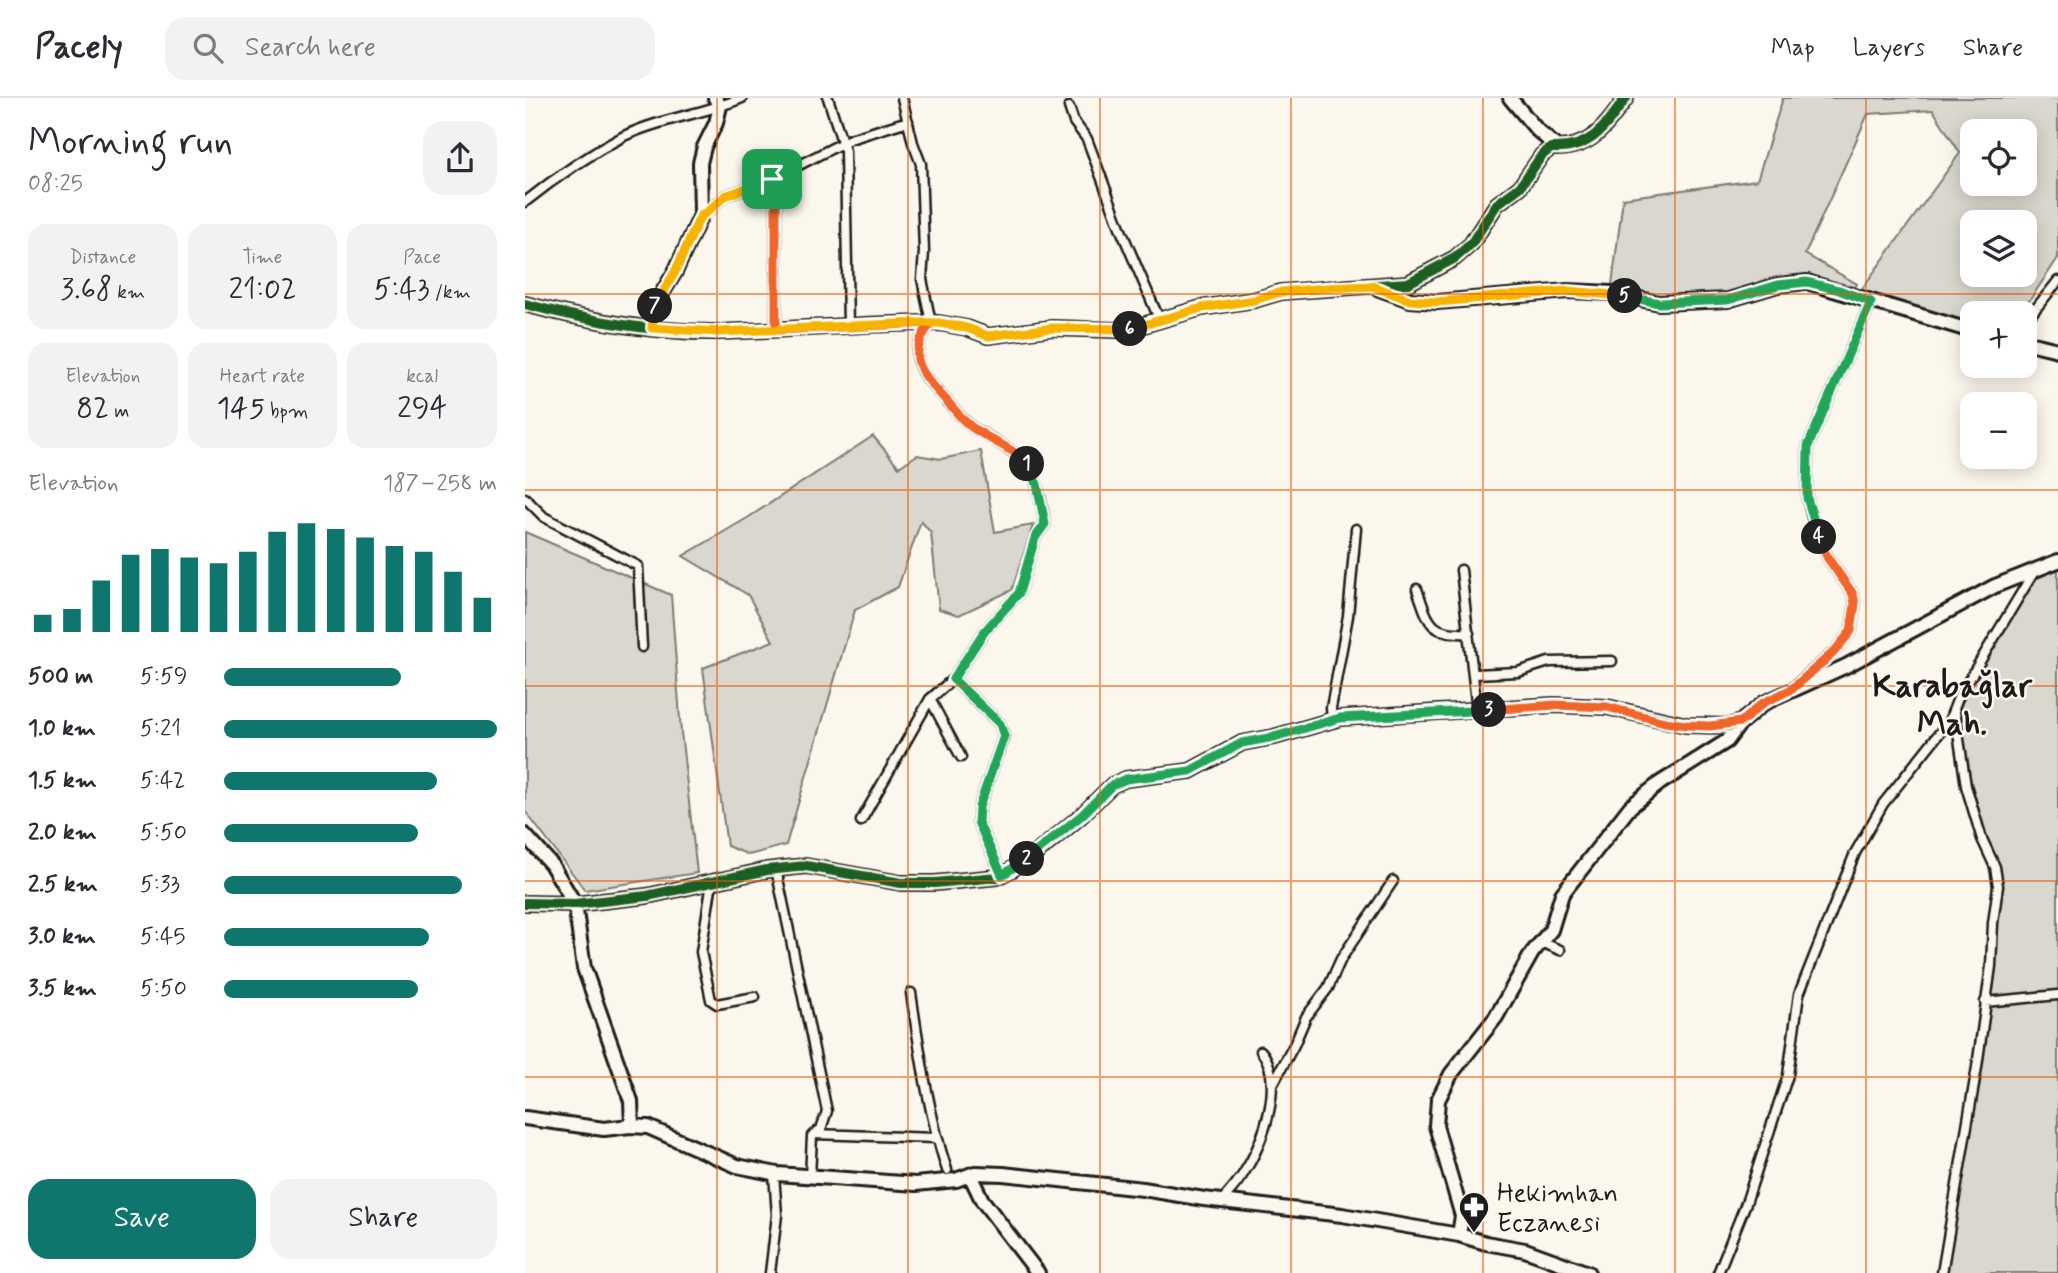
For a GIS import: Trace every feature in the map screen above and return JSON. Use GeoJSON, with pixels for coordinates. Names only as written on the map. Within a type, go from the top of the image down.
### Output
{"type":"FeatureCollection","features":[{"type":"Feature","properties":{"kind":"street"},"geometry":{"type":"LineString","coordinates":[[525,202],[625,136],[717,102],[742,98]]}},
{"type":"Feature","properties":{"kind":"street"},"geometry":{"type":"LineString","coordinates":[[828,98],[843,143],[848,237],[848,326]]}},
{"type":"Feature","properties":{"kind":"street"},"geometry":{"type":"LineString","coordinates":[[861,821],[930,699],[953,679],[984,632],[1019,593],[1035,538],[1045,524],[1037,484],[1025,461],[969,425],[929,382],[917,362],[917,347],[931,323],[922,279],[924,252],[921,164],[913,144],[902,98]]}},
{"type":"Feature","properties":{"kind":"street"},"geometry":{"type":"LineString","coordinates":[[1510,98],[1537,130],[1558,148]]}},
{"type":"Feature","properties":{"kind":"street"},"geometry":{"type":"LineString","coordinates":[[525,304],[607,323],[652,328],[719,332],[931,323],[967,328],[988,336],[1052,328],[1133,328],[1202,308],[1254,300],[1281,292],[1408,283],[1455,258],[1471,244],[1497,204],[1520,187],[1542,155],[1552,148],[1579,145],[1594,137],[1626,98]]}},
{"type":"Feature","properties":{"kind":"street"},"geometry":{"type":"LineString","coordinates":[[652,328],[655,305],[675,272],[701,215],[700,163],[704,147],[716,123],[717,102]]}},
{"type":"Feature","properties":{"kind":"street"},"geometry":{"type":"LineString","coordinates":[[1069,107],[1074,122],[1087,139],[1121,230],[1160,321]]}},
{"type":"Feature","properties":{"kind":"street"},"geometry":{"type":"LineString","coordinates":[[701,215],[725,196],[772,179],[843,143],[908,121]]}},
{"type":"Feature","properties":{"kind":"street"},"geometry":{"type":"LineString","coordinates":[[772,179],[776,195],[776,330]]}},
{"type":"Feature","properties":{"kind":"street"},"geometry":{"type":"LineString","coordinates":[[2037,308],[2058,281]]}},
{"type":"Feature","properties":{"kind":"street"},"geometry":{"type":"LineString","coordinates":[[1372,286],[1410,300],[1437,302],[1568,291],[1611,293],[1659,303],[1728,300],[1778,285],[1807,282],[1960,328]]}},
{"type":"Feature","properties":{"kind":"street"},"geometry":{"type":"LineString","coordinates":[[1792,689],[1834,652],[1851,631],[1855,604],[1853,594],[1827,557],[1807,498],[1808,446],[1871,302]]}},
{"type":"Feature","properties":{"kind":"street"},"geometry":{"type":"LineString","coordinates":[[2037,345],[2058,350]]}},
{"type":"Feature","properties":{"kind":"street"},"geometry":{"type":"LineString","coordinates":[[525,498],[544,517],[638,566],[642,647]]}},
{"type":"Feature","properties":{"kind":"street"},"geometry":{"type":"LineString","coordinates":[[1332,720],[1331,708],[1349,616],[1356,529]]}},
{"type":"Feature","properties":{"kind":"street"},"geometry":{"type":"LineString","coordinates":[[1459,1235],[1462,1216],[1436,1126],[1439,1100],[1451,1074],[1496,1017],[1515,982],[1551,930],[1562,894],[1630,807],[1660,783],[1727,741],[1741,722],[1763,703],[1846,666],[1995,586],[2058,561]]}},
{"type":"Feature","properties":{"kind":"street"},"geometry":{"type":"LineString","coordinates":[[1461,570],[1475,674],[1477,711]]}},
{"type":"Feature","properties":{"kind":"street"},"geometry":{"type":"LineString","coordinates":[[1719,1273],[1746,1203],[1788,1075],[1800,994],[1855,853],[1883,804],[1949,721],[2035,570]]}},
{"type":"Feature","properties":{"kind":"street"},"geometry":{"type":"LineString","coordinates":[[1417,589],[1429,623],[1447,634],[1469,633]]}},
{"type":"Feature","properties":{"kind":"street"},"geometry":{"type":"LineString","coordinates":[[1475,674],[1518,671],[1549,662],[1612,661]]}},
{"type":"Feature","properties":{"kind":"street"},"geometry":{"type":"LineString","coordinates":[[953,679],[1000,724],[1004,736],[979,807],[978,822],[1002,875]]}},
{"type":"Feature","properties":{"kind":"street"},"geometry":{"type":"LineString","coordinates":[[930,699],[961,757]]}},
{"type":"Feature","properties":{"kind":"street"},"geometry":{"type":"LineString","coordinates":[[525,902],[575,904],[647,896],[776,869],[806,866],[912,883],[1002,875],[1039,851],[1082,815],[1112,785],[1139,776],[1190,771],[1242,743],[1274,737],[1332,720],[1555,705],[1607,707],[1686,725],[1710,726],[1741,722]]}},
{"type":"Feature","properties":{"kind":"street"},"geometry":{"type":"LineString","coordinates":[[1942,1273],[1977,1067],[1999,886],[1995,867],[1982,839],[1966,786],[1954,709]]}},
{"type":"Feature","properties":{"kind":"street"},"geometry":{"type":"LineString","coordinates":[[525,835],[551,864],[575,904],[584,968],[631,1101],[632,1126]]}},
{"type":"Feature","properties":{"kind":"street"},"geometry":{"type":"LineString","coordinates":[[776,869],[827,1111],[821,1129],[812,1136],[810,1177]]}},
{"type":"Feature","properties":{"kind":"street"},"geometry":{"type":"LineString","coordinates":[[1221,1202],[1245,1172],[1259,1145],[1273,1084],[1306,1017],[1328,988],[1341,959],[1393,881]]}},
{"type":"Feature","properties":{"kind":"street"},"geometry":{"type":"LineString","coordinates":[[712,882],[701,952],[711,1000],[717,1004],[755,997]]}},
{"type":"Feature","properties":{"kind":"street"},"geometry":{"type":"LineString","coordinates":[[1541,943],[1560,950]]}},
{"type":"Feature","properties":{"kind":"street"},"geometry":{"type":"LineString","coordinates":[[911,993],[927,1095],[936,1138],[947,1170]]}},
{"type":"Feature","properties":{"kind":"street"},"geometry":{"type":"LineString","coordinates":[[1985,1002],[2058,995]]}},
{"type":"Feature","properties":{"kind":"street"},"geometry":{"type":"LineString","coordinates":[[1261,1051],[1270,1066],[1273,1084]]}},
{"type":"Feature","properties":{"kind":"street"},"geometry":{"type":"LineString","coordinates":[[525,1118],[604,1129],[632,1126],[648,1128],[737,1166],[774,1174],[916,1184],[956,1180],[975,1173],[1003,1174],[1342,1215],[1459,1235],[1525,1250],[1588,1273]]}},
{"type":"Feature","properties":{"kind":"street"},"geometry":{"type":"LineString","coordinates":[[814,1135],[936,1138]]}},
{"type":"Feature","properties":{"kind":"street"},"geometry":{"type":"LineString","coordinates":[[770,1273],[777,1215],[774,1174]]}},
{"type":"Feature","properties":{"kind":"street"},"geometry":{"type":"LineString","coordinates":[[969,1175],[982,1200],[1038,1273]]}},
{"type":"Feature","properties":{"kind":"shaded area"},"geometry":{"type":"Polygon","coordinates":[[[1783,98],[2058,98],[2058,258],[2029,301],[1960,301],[1960,325],[1856,297],[1960,153],[1933,110],[1868,114],[1805,254],[1857,284],[1851,295],[1785,284],[1711,300],[1611,293],[1623,198],[1757,180],[1783,98]]]}},
{"type":"Feature","properties":{"kind":"shaded area"},"geometry":{"type":"Polygon","coordinates":[[[873,436],[899,467],[917,455],[941,459],[981,451],[995,532],[1033,525],[1012,590],[959,615],[939,609],[931,533],[921,521],[898,587],[855,610],[786,845],[749,855],[727,846],[703,668],[773,641],[748,595],[683,556],[749,517],[873,436]]]}},
{"type":"Feature","properties":{"kind":"shaded area"},"geometry":{"type":"Polygon","coordinates":[[[525,532],[671,595],[681,732],[697,873],[585,890],[525,811],[525,532]]]}},
{"type":"Feature","properties":{"kind":"shaded area"},"geometry":{"type":"Polygon","coordinates":[[[2058,561],[2058,1273],[1942,1273],[1985,1002],[1995,867],[1950,707],[2035,570],[2058,561]]]}},
{"type":"Feature","properties":{"kind":"cycle path"},"geometry":{"type":"LineString","coordinates":[[525,304],[597,321],[696,332],[939,323],[967,328],[988,336],[1052,328],[1133,328],[1201,308],[1254,300],[1281,292],[1408,283],[1455,258],[1471,244],[1497,204],[1520,187],[1542,155],[1551,148],[1577,145],[1596,135],[1626,98]]}},
{"type":"Feature","properties":{"kind":"cycle path"},"geometry":{"type":"LineString","coordinates":[[525,903],[575,904],[647,896],[767,870],[806,866],[901,883],[935,883],[997,877],[1039,851],[1082,815],[1112,785],[1126,779],[1190,771],[1242,743],[1340,718],[1554,705],[1607,707],[1686,725],[1729,726],[1741,722]]}},
{"type":"Feature","properties":{"kind":"place","name":"Hekimhan Eczanesi"},"geometry":{"type":"Point","coordinates":[1474,1234]}},
{"type":"Feature","properties":{"kind":"district","name":"Karabağlar Mah."},"geometry":{"type":"Point","coordinates":[1952,703]}},
{"type":"Feature","properties":{"kind":"route"},"geometry":{"type":"LineString","coordinates":[[772,179],[725,196],[701,215],[675,272],[655,305],[652,328],[719,332],[776,330],[865,325],[918,323],[931,323],[939,323],[967,328],[988,336],[1052,328],[1116,330],[1133,328],[1202,308],[1254,300],[1281,292],[1372,286],[1410,300],[1437,302],[1568,291],[1611,293],[1659,303],[1728,300],[1778,285],[1807,282],[1871,302],[1808,446],[1807,498],[1827,557],[1853,594],[1855,604],[1851,631],[1834,652],[1792,689],[1763,703],[1741,722],[1729,726],[1665,722],[1607,707],[1555,705],[1340,718],[1242,743],[1190,771],[1139,776],[1112,785],[1082,815],[1039,851],[1002,875],[978,822],[979,807],[1004,736],[1000,724],[953,679],[984,632],[1019,593],[1035,538],[1045,524],[1037,484],[1025,461],[969,425],[929,382],[917,362],[917,347],[931,323],[776,330],[776,195],[772,179]]}}]}
